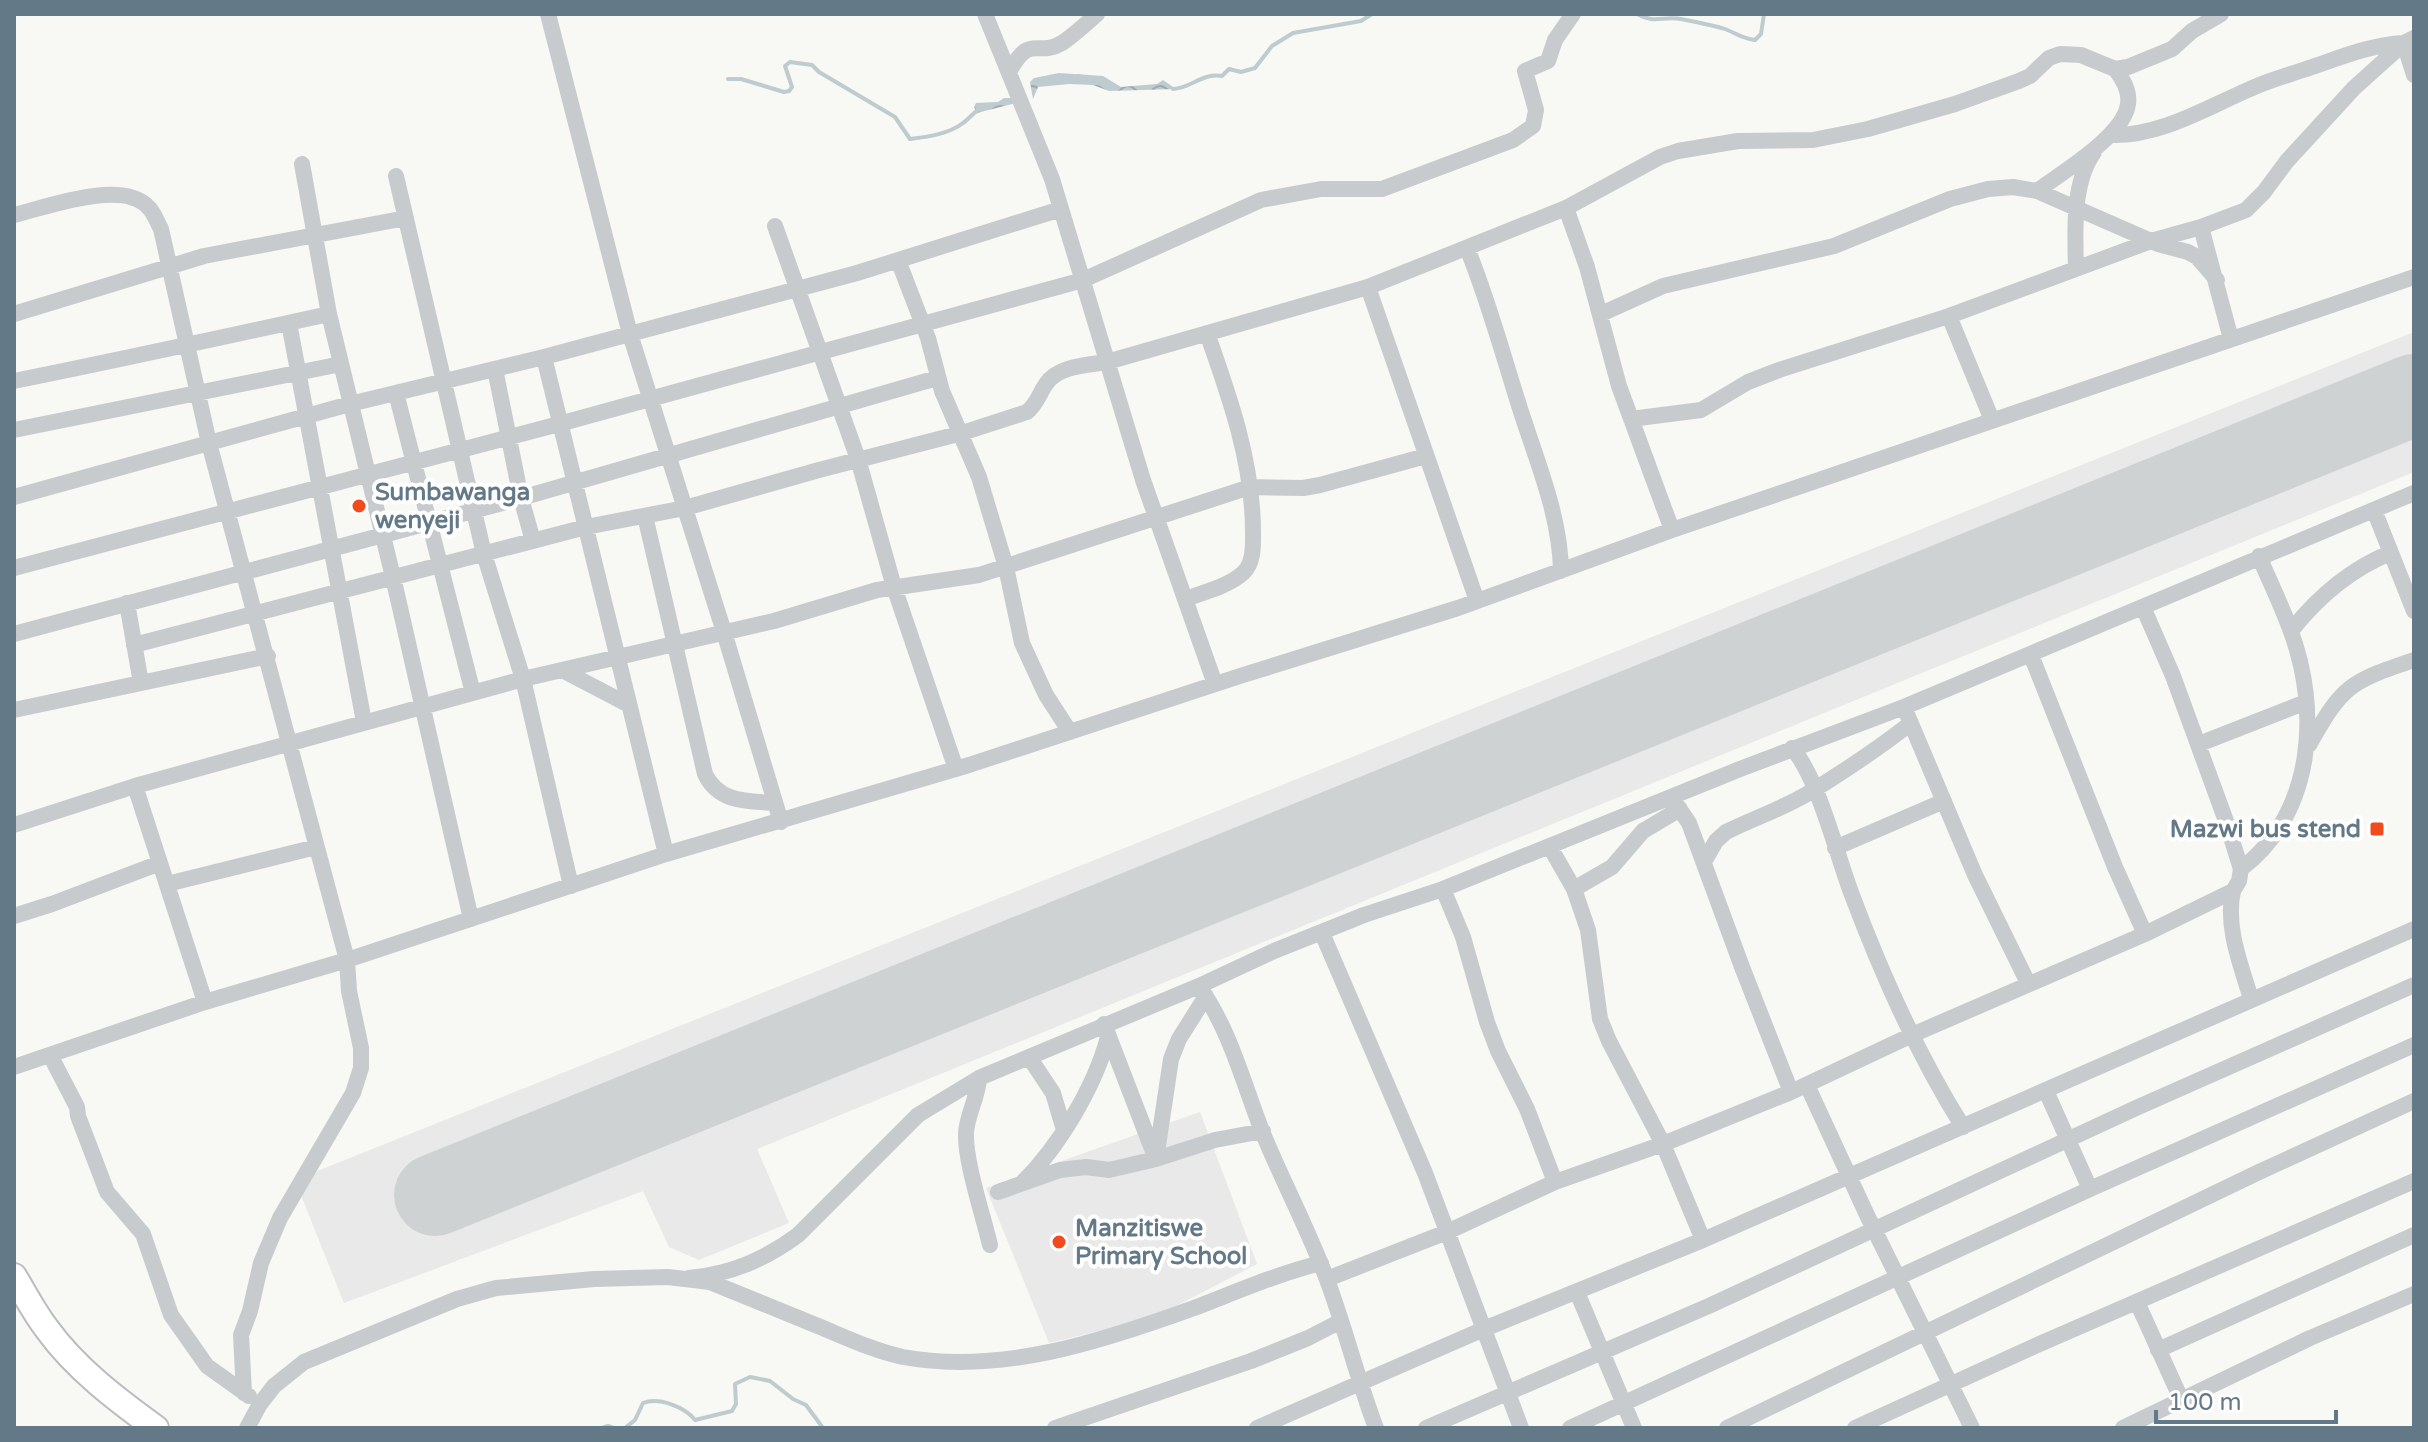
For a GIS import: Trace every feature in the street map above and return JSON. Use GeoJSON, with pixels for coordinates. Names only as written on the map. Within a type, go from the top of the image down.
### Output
{"type":"FeatureCollection","features":[{"type":"Feature","properties":{"kind":"highway"},"geometry":{"type":"LineString","coordinates":[[14,1276],[47,1330],[74,1359],[101,1385],[156,1428]]}},
{"type":"Feature","properties":{"kind":"street"},"geometry":{"type":"LineString","coordinates":[[548,14],[630,334],[781,822]]}},
{"type":"Feature","properties":{"kind":"street"},"geometry":{"type":"LineString","coordinates":[[985,14],[1052,179],[1143,480],[1215,684]]}},
{"type":"Feature","properties":{"kind":"street"},"geometry":{"type":"LineString","coordinates":[[1009,72],[1022,52],[1039,46],[1058,45],[1097,14]]}},
{"type":"Feature","properties":{"kind":"street"},"geometry":{"type":"LineString","coordinates":[[14,568],[559,424],[1083,280],[1261,200],[1321,189],[1382,189],[1513,140],[1533,126],[1536,119],[1525,71],[1548,61],[1555,40],[1573,14]]}},
{"type":"Feature","properties":{"kind":"street"},"geometry":{"type":"LineString","coordinates":[[134,645],[586,527],[685,508],[962,433],[1027,412],[1034,406],[1048,380],[1076,367],[1107,362],[1368,287],[1566,208],[1660,157],[1678,151],[1738,141],[1813,140],[1868,129],[1955,104],[2019,81],[2030,76],[2049,58],[2060,54],[2081,55],[2115,69],[2142,63],[2172,49],[2192,31],[2221,14]]}},
{"type":"Feature","properties":{"kind":"street"},"geometry":{"type":"LineString","coordinates":[[2409,41],[2414,75]]}},
{"type":"Feature","properties":{"kind":"street"},"geometry":{"type":"LineString","coordinates":[[2037,191],[2106,138],[2149,131],[2269,80],[2366,48],[2409,41]]}},
{"type":"Feature","properties":{"kind":"street"},"geometry":{"type":"LineString","coordinates":[[1631,419],[1701,410],[1769,373],[1949,316],[2151,241],[2246,210],[2255,204],[2287,161],[2354,88],[2409,41]]}},
{"type":"Feature","properties":{"kind":"street"},"geometry":{"type":"LineString","coordinates":[[2060,201],[2123,120],[2128,104],[2127,90],[2115,69]]}},
{"type":"Feature","properties":{"kind":"street"},"geometry":{"type":"LineString","coordinates":[[302,164],[329,314],[424,707],[471,919]]}},
{"type":"Feature","properties":{"kind":"street"},"geometry":{"type":"LineString","coordinates":[[2076,268],[2083,169]]}},
{"type":"Feature","properties":{"kind":"street"},"geometry":{"type":"LineString","coordinates":[[396,176],[484,554],[523,679],[571,886]]}},
{"type":"Feature","properties":{"kind":"street"},"geometry":{"type":"LineString","coordinates":[[1601,314],[1663,286],[1834,246],[1950,199],[1988,189],[2013,187],[2037,191],[2078,211],[2197,257],[2217,280]]}},
{"type":"Feature","properties":{"kind":"street"},"geometry":{"type":"LineString","coordinates":[[14,215],[110,194],[131,196],[148,206],[161,229],[209,443],[347,960],[349,991],[361,1048],[361,1068],[353,1093],[280,1218],[261,1263],[241,1335],[244,1393]]}},
{"type":"Feature","properties":{"kind":"street"},"geometry":{"type":"LineString","coordinates":[[1566,208],[1601,314],[1619,386],[1672,530]]}},
{"type":"Feature","properties":{"kind":"street"},"geometry":{"type":"LineString","coordinates":[[14,497],[350,404],[544,357],[799,289],[1061,209]]}},
{"type":"Feature","properties":{"kind":"street"},"geometry":{"type":"LineString","coordinates":[[14,314],[226,251],[406,218]]}},
{"type":"Feature","properties":{"kind":"street"},"geometry":{"type":"LineString","coordinates":[[775,226],[840,404],[894,587],[956,769]]}},
{"type":"Feature","properties":{"kind":"street"},"geometry":{"type":"LineString","coordinates":[[2201,227],[2231,339]]}},
{"type":"Feature","properties":{"kind":"street"},"geometry":{"type":"LineString","coordinates":[[1467,248],[1485,295],[1537,462],[1556,528],[1561,571]]}},
{"type":"Feature","properties":{"kind":"street"},"geometry":{"type":"LineString","coordinates":[[898,260],[922,324],[937,378],[979,477],[1006,567],[1022,643],[1046,695],[1070,732]]}},
{"type":"Feature","properties":{"kind":"street"},"geometry":{"type":"LineString","coordinates":[[14,1067],[205,1002],[347,960],[666,854],[956,769],[1477,601],[1672,530],[2414,277]]}},
{"type":"Feature","properties":{"kind":"street"},"geometry":{"type":"LineString","coordinates":[[1368,287],[1477,601]]}},
{"type":"Feature","properties":{"kind":"street"},"geometry":{"type":"LineString","coordinates":[[14,381],[108,360],[187,347],[329,314]]}},
{"type":"Feature","properties":{"kind":"street"},"geometry":{"type":"LineString","coordinates":[[1949,316],[1992,420]]}},
{"type":"Feature","properties":{"kind":"street"},"geometry":{"type":"LineString","coordinates":[[289,323],[364,722]]}},
{"type":"Feature","properties":{"kind":"street"},"geometry":{"type":"LineString","coordinates":[[1186,599],[1233,579],[1248,566],[1253,555],[1250,487],[1234,411],[1207,333]]}},
{"type":"Feature","properties":{"kind":"street"},"geometry":{"type":"LineString","coordinates":[[544,357],[666,854]]}},
{"type":"Feature","properties":{"kind":"street"},"geometry":{"type":"LineString","coordinates":[[14,430],[341,364]]}},
{"type":"Feature","properties":{"kind":"street"},"geometry":{"type":"LineString","coordinates":[[495,369],[521,498],[533,541]]}},
{"type":"Feature","properties":{"kind":"street"},"geometry":{"type":"LineString","coordinates":[[14,634],[521,498],[937,378]]}},
{"type":"Feature","properties":{"kind":"street"},"geometry":{"type":"LineString","coordinates":[[396,393],[473,693]]}},
{"type":"Feature","properties":{"kind":"street"},"geometry":{"type":"LineString","coordinates":[[14,825],[135,786],[523,679],[724,632],[894,587],[955,580],[1006,567],[1250,487],[1303,488],[1426,456]]}},
{"type":"Feature","properties":{"kind":"street"},"geometry":{"type":"LineString","coordinates":[[247,1428],[274,1386],[304,1362],[368,1333],[457,1299],[496,1288],[549,1282],[719,1275],[776,1251],[798,1235],[918,1115],[979,1078],[1203,991],[1274,951],[1676,803],[1792,748],[1904,707],[2031,655],[2414,493]]}},
{"type":"Feature","properties":{"kind":"street"},"geometry":{"type":"LineString","coordinates":[[2374,510],[2414,611]]}},
{"type":"Feature","properties":{"kind":"street"},"geometry":{"type":"LineString","coordinates":[[645,516],[672,644],[709,783],[716,791],[730,798],[775,803]]}},
{"type":"Feature","properties":{"kind":"street"},"geometry":{"type":"LineString","coordinates":[[2291,631],[2318,600],[2361,567],[2390,553]]}},
{"type":"Feature","properties":{"kind":"street"},"geometry":{"type":"LineString","coordinates":[[2259,556],[2291,631],[2304,681],[2309,747]]}},
{"type":"Feature","properties":{"kind":"street"},"geometry":{"type":"LineString","coordinates":[[127,603],[141,683]]}},
{"type":"Feature","properties":{"kind":"street"},"geometry":{"type":"LineString","coordinates":[[2143,607],[2199,744],[2241,869],[2230,903],[2233,935],[2251,999]]}},
{"type":"Feature","properties":{"kind":"street"},"geometry":{"type":"LineString","coordinates":[[2031,655],[2104,841],[2145,934]]}},
{"type":"Feature","properties":{"kind":"street"},"geometry":{"type":"LineString","coordinates":[[14,710],[268,656]]}},
{"type":"Feature","properties":{"kind":"street"},"geometry":{"type":"LineString","coordinates":[[2241,869],[2268,845],[2282,826],[2297,793],[2309,747],[2331,706],[2342,693],[2368,676],[2414,660]]}},
{"type":"Feature","properties":{"kind":"street"},"geometry":{"type":"LineString","coordinates":[[562,670],[629,705]]}},
{"type":"Feature","properties":{"kind":"street"},"geometry":{"type":"LineString","coordinates":[[2199,744],[2306,702]]}},
{"type":"Feature","properties":{"kind":"street"},"geometry":{"type":"LineString","coordinates":[[1904,707],[1975,875],[2028,983]]}},
{"type":"Feature","properties":{"kind":"street"},"geometry":{"type":"LineString","coordinates":[[1704,862],[1716,841],[1726,832],[1814,790],[1864,760],[1911,723]]}},
{"type":"Feature","properties":{"kind":"street"},"geometry":{"type":"LineString","coordinates":[[1792,748],[1804,762],[1865,930],[1912,1035],[1963,1127]]}},
{"type":"Feature","properties":{"kind":"street"},"geometry":{"type":"LineString","coordinates":[[135,786],[205,1002]]}},
{"type":"Feature","properties":{"kind":"street"},"geometry":{"type":"LineString","coordinates":[[1835,848],[1944,801]]}},
{"type":"Feature","properties":{"kind":"street"},"geometry":{"type":"LineString","coordinates":[[1676,803],[1689,823],[1742,967],[1799,1088],[1849,1176],[1972,1428]]}},
{"type":"Feature","properties":{"kind":"street"},"geometry":{"type":"LineString","coordinates":[[1574,889],[1612,867],[1625,855],[1635,838],[1676,803]]}},
{"type":"Feature","properties":{"kind":"street"},"geometry":{"type":"LineString","coordinates":[[167,884],[316,847]]}},
{"type":"Feature","properties":{"kind":"street"},"geometry":{"type":"LineString","coordinates":[[1550,847],[1574,889],[1588,930],[1600,1019],[1663,1144],[1703,1240]]}},
{"type":"Feature","properties":{"kind":"street"},"geometry":{"type":"LineString","coordinates":[[14,916],[66,900],[160,863]]}},
{"type":"Feature","properties":{"kind":"street"},"geometry":{"type":"LineString","coordinates":[[1443,889],[1463,937],[1492,1037],[1527,1109],[1555,1182]]}},
{"type":"Feature","properties":{"kind":"street"},"geometry":{"type":"LineString","coordinates":[[689,1278],[710,1282],[900,1356],[963,1362],[1005,1361],[1103,1337],[1192,1308],[1280,1274],[1324,1271],[1447,1232],[1555,1182],[1663,1144],[1799,1088],[2028,983],[2145,934],[2233,891]]}},
{"type":"Feature","properties":{"kind":"street"},"geometry":{"type":"LineString","coordinates":[[1257,1428],[1484,1329],[1703,1240],[2414,929]]}},
{"type":"Feature","properties":{"kind":"street"},"geometry":{"type":"LineString","coordinates":[[1322,933],[1408,1132],[1521,1428]]}},
{"type":"Feature","properties":{"kind":"street"},"geometry":{"type":"LineString","coordinates":[[1426,1428],[1602,1353],[2414,985]]}},
{"type":"Feature","properties":{"kind":"street"},"geometry":{"type":"LineString","coordinates":[[1203,991],[1223,1027],[1263,1131],[1324,1271],[1358,1383],[1376,1428]]}},
{"type":"Feature","properties":{"kind":"street"},"geometry":{"type":"LineString","coordinates":[[1156,1159],[1171,1059],[1203,991]]}},
{"type":"Feature","properties":{"kind":"street"},"geometry":{"type":"LineString","coordinates":[[1021,1184],[1064,1130],[1096,1071],[1106,1031]]}},
{"type":"Feature","properties":{"kind":"street"},"geometry":{"type":"LineString","coordinates":[[1106,1031],[1156,1159]]}},
{"type":"Feature","properties":{"kind":"street"},"geometry":{"type":"LineString","coordinates":[[1570,1428],[1898,1276],[2414,1045]]}},
{"type":"Feature","properties":{"kind":"street"},"geometry":{"type":"LineString","coordinates":[[50,1055],[77,1107],[107,1192],[143,1234],[171,1315],[207,1366],[260,1404]]}},
{"type":"Feature","properties":{"kind":"street"},"geometry":{"type":"LineString","coordinates":[[1029,1057],[1053,1093],[1064,1130]]}},
{"type":"Feature","properties":{"kind":"street"},"geometry":{"type":"LineString","coordinates":[[979,1078],[966,1136],[990,1245]]}},
{"type":"Feature","properties":{"kind":"street"},"geometry":{"type":"LineString","coordinates":[[2046,1091],[2090,1189]]}},
{"type":"Feature","properties":{"kind":"street"},"geometry":{"type":"LineString","coordinates":[[1727,1428],[2259,1172],[2414,1101]]}},
{"type":"Feature","properties":{"kind":"street"},"geometry":{"type":"LineString","coordinates":[[998,1192],[1075,1167],[1109,1170],[1215,1140],[1263,1131]]}},
{"type":"Feature","properties":{"kind":"street"},"geometry":{"type":"LineString","coordinates":[[1855,1428],[2414,1181]]}},
{"type":"Feature","properties":{"kind":"street"},"geometry":{"type":"LineString","coordinates":[[2158,1350],[2414,1235]]}},
{"type":"Feature","properties":{"kind":"street"},"geometry":{"type":"LineString","coordinates":[[1577,1292],[1634,1428]]}},
{"type":"Feature","properties":{"kind":"street"},"geometry":{"type":"LineString","coordinates":[[2123,1428],[2310,1338],[2414,1294]]}},
{"type":"Feature","properties":{"kind":"street"},"geometry":{"type":"LineString","coordinates":[[2137,1302],[2181,1399]]}},
{"type":"Feature","properties":{"kind":"street"},"geometry":{"type":"LineString","coordinates":[[1055,1428],[1251,1361],[1341,1321]]}},
{"type":"Feature","properties":{"kind":"shaded area"},"geometry":{"type":"Polygon","coordinates":[[[2414,332],[2414,472],[757,1149],[789,1223],[699,1260],[669,1247],[643,1191],[344,1303],[295,1180],[2414,332]]]}},
{"type":"Feature","properties":{"kind":"shaded area"},"geometry":{"type":"Polygon","coordinates":[[[1200,1112],[1257,1264],[1153,1318],[1049,1343],[986,1188],[1200,1112]]]}},
{"type":"Feature","properties":{"kind":"water"},"geometry":{"type":"Polygon","coordinates":[[[1059,73],[1103,76],[1121,87],[1157,84],[1163,80],[1176,89],[1109,91],[1093,85],[1069,84],[1038,87],[1033,99],[1030,82],[1034,78],[1059,73]]]}},
{"type":"Feature","properties":{"kind":"water"},"geometry":{"type":"Polygon","coordinates":[[[1013,98],[1016,103],[977,113],[974,107],[976,103],[998,102],[1013,98]]]}},
{"type":"Feature","properties":{"kind":"waterway"},"geometry":{"type":"LineString","coordinates":[[1173,89],[1208,77],[1222,76],[1229,69],[1241,72],[1255,68],[1272,46],[1293,33],[1361,21],[1372,14]]}},
{"type":"Feature","properties":{"kind":"waterway"},"geometry":{"type":"LineString","coordinates":[[1637,14],[1649,19],[1681,19],[1710,25],[1755,40],[1761,34],[1764,14]]}},
{"type":"Feature","properties":{"kind":"waterway"},"geometry":{"type":"LineString","coordinates":[[728,79],[741,79],[784,92],[792,87],[785,66],[790,62],[812,65],[895,117],[910,139],[951,130],[978,110]]}},
{"type":"Feature","properties":{"kind":"waterway"},"geometry":{"type":"LineString","coordinates":[[625,1428],[635,1420],[643,1403],[649,1401],[671,1404],[695,1420],[732,1411],[736,1404],[735,1384],[750,1377],[770,1381],[806,1405],[823,1428]]}},
{"type":"Feature","properties":{"kind":"waterway"},"geometry":{"type":"LineString","coordinates":[[602,1428],[614,1428]]}},
{"type":"Feature","properties":{"kind":"runway"},"geometry":{"type":"LineString","coordinates":[[435,1195],[2414,395]]}},
{"type":"Feature","properties":{"kind":"place","name":"Sumbawanga wenyeji"},"geometry":{"type":"Point","coordinates":[359,506]}},
{"type":"Feature","properties":{"kind":"place","name":"Mazwi bus stend"},"geometry":{"type":"Point","coordinates":[2377,829]}},
{"type":"Feature","properties":{"kind":"place","name":"Manzitiswe Primary School"},"geometry":{"type":"Point","coordinates":[1059,1242]}}]}
